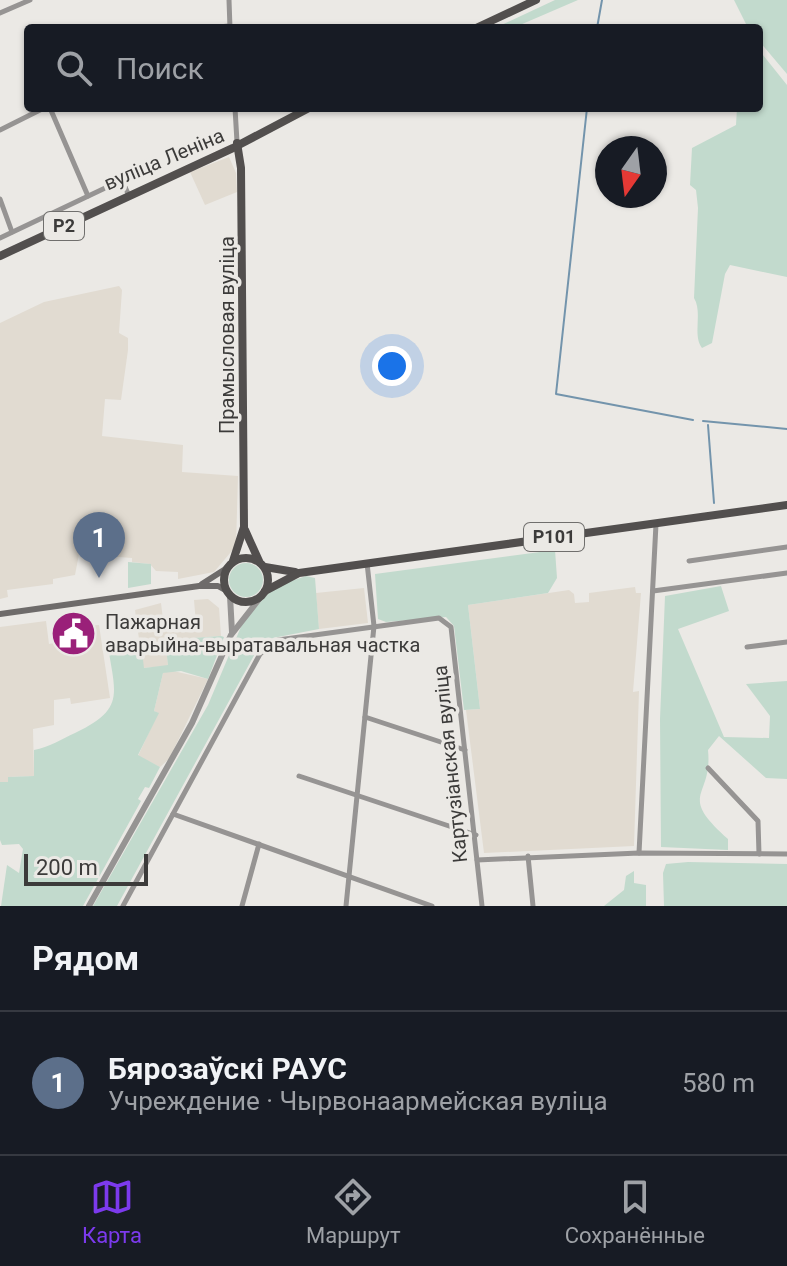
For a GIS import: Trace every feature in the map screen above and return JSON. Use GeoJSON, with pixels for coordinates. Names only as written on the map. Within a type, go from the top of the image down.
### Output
{"type":"FeatureCollection","features":[{"type":"Feature","properties":{"kind":"main road"},"geometry":{"type":"LineString","coordinates":[[485,24],[536,0]]}},
{"type":"Feature","properties":{"kind":"main road","name":"Р2"},"geometry":{"type":"LineString","coordinates":[[237,143],[301,112]]}},
{"type":"Feature","properties":{"kind":"main road","name":"вуліца Леніна"},"geometry":{"type":"LineString","coordinates":[[128,194],[224,152],[237,143]]}},
{"type":"Feature","properties":{"kind":"main road","name":"вуліца Леніна"},"geometry":{"type":"LineString","coordinates":[[0,253],[237,143]]}},
{"type":"Feature","properties":{"kind":"main road","name":"Прамысловая вуліца"},"geometry":{"type":"LineString","coordinates":[[230,565],[244,527],[240,161],[237,143]]}},
{"type":"Feature","properties":{"kind":"main road"},"geometry":{"type":"LineString","coordinates":[[224,152],[233,153],[240,161]]}},
{"type":"Feature","properties":{"kind":"main road","name":"Р101"},"geometry":{"type":"LineString","coordinates":[[230,565],[246,557],[299,573],[787,505]]}},
{"type":"Feature","properties":{"kind":"main road","name":"Прамысловая вуліца"},"geometry":{"type":"LineString","coordinates":[[244,527],[262,564]]}},
{"type":"Feature","properties":{"kind":"main road"},"geometry":{"type":"LineString","coordinates":[[0,614],[199,586],[218,586],[245,602],[262,595],[268,575],[262,564]]}},
{"type":"Feature","properties":{"kind":"main road"},"geometry":{"type":"LineString","coordinates":[[199,586],[230,565]]}},
{"type":"Feature","properties":{"kind":"main road"},"geometry":{"type":"LineString","coordinates":[[229,594],[224,580],[230,565]]}},
{"type":"Feature","properties":{"kind":"main road","name":"Р101"},"geometry":{"type":"LineString","coordinates":[[262,595],[299,573]]}},
{"type":"Feature","properties":{"kind":"street"},"geometry":{"type":"LineString","coordinates":[[0,13],[30,0]]}},
{"type":"Feature","properties":{"kind":"street"},"geometry":{"type":"LineString","coordinates":[[229,0],[230,24]]}},
{"type":"Feature","properties":{"kind":"street"},"geometry":{"type":"LineString","coordinates":[[0,130],[38,112]]}},
{"type":"Feature","properties":{"kind":"street"},"geometry":{"type":"LineString","coordinates":[[49,112],[88,196]]}},
{"type":"Feature","properties":{"kind":"street"},"geometry":{"type":"LineString","coordinates":[[235,112],[237,143]]}},
{"type":"Feature","properties":{"kind":"street"},"geometry":{"type":"LineString","coordinates":[[0,238],[122,180],[128,194]]}},
{"type":"Feature","properties":{"kind":"street"},"geometry":{"type":"LineString","coordinates":[[0,199],[12,232]]}},
{"type":"Feature","properties":{"kind":"street"},"geometry":{"type":"LineString","coordinates":[[639,853],[656,524]]}},
{"type":"Feature","properties":{"kind":"street"},"geometry":{"type":"LineString","coordinates":[[689,561],[787,547]]}},
{"type":"Feature","properties":{"kind":"street"},"geometry":{"type":"LineString","coordinates":[[346,906],[374,626],[367,563]]}},
{"type":"Feature","properties":{"kind":"street"},"geometry":{"type":"LineString","coordinates":[[653,591],[787,573]]}},
{"type":"Feature","properties":{"kind":"street"},"geometry":{"type":"LineString","coordinates":[[229,594],[234,617],[231,635]]}},
{"type":"Feature","properties":{"kind":"street"},"geometry":{"type":"LineString","coordinates":[[89,906],[192,723],[231,635],[262,595]]}},
{"type":"Feature","properties":{"kind":"street","name":"Картузіанская вуліца"},"geometry":{"type":"LineString","coordinates":[[123,906],[260,654],[269,644],[278,640],[439,618],[451,627],[482,906]]}},
{"type":"Feature","properties":{"kind":"street"},"geometry":{"type":"LineString","coordinates":[[747,647],[787,642]]}},
{"type":"Feature","properties":{"kind":"street"},"geometry":{"type":"LineString","coordinates":[[365,717],[465,750]]}},
{"type":"Feature","properties":{"kind":"street"},"geometry":{"type":"LineString","coordinates":[[708,768],[758,821],[759,854]]}},
{"type":"Feature","properties":{"kind":"street"},"geometry":{"type":"LineString","coordinates":[[299,776],[476,835]]}},
{"type":"Feature","properties":{"kind":"street"},"geometry":{"type":"LineString","coordinates":[[173,814],[432,906]]}},
{"type":"Feature","properties":{"kind":"street"},"geometry":{"type":"LineString","coordinates":[[242,906],[259,844]]}},
{"type":"Feature","properties":{"kind":"street"},"geometry":{"type":"LineString","coordinates":[[477,860],[639,853],[787,854]]}},
{"type":"Feature","properties":{"kind":"street"},"geometry":{"type":"LineString","coordinates":[[528,856],[533,906]]}},
{"type":"Feature","properties":{"kind":"shaded area"},"geometry":{"type":"Polygon","coordinates":[[[229,157],[236,173],[237,192],[205,205],[190,172],[229,157]]]}},
{"type":"Feature","properties":{"kind":"shaded area"},"geometry":{"type":"Polygon","coordinates":[[[119,286],[122,290],[119,333],[128,338],[128,350],[121,400],[105,399],[102,436],[183,445],[182,472],[238,476],[236,546],[214,572],[178,579],[178,572],[156,571],[150,564],[132,562],[132,558],[79,554],[75,575],[53,579],[53,584],[7,590],[8,597],[0,599],[0,323],[44,302],[119,286]]]}},
{"type":"Feature","properties":{"kind":"shaded area"},"geometry":{"type":"Polygon","coordinates":[[[635,587],[636,593],[641,593],[633,692],[639,691],[634,846],[484,853],[466,710],[480,709],[468,605],[569,590],[574,594],[575,603],[589,602],[589,593],[635,587]]]}},
{"type":"Feature","properties":{"kind":"shaded area"},"geometry":{"type":"Polygon","coordinates":[[[364,588],[368,623],[319,629],[316,593],[364,588]]]}},
{"type":"Feature","properties":{"kind":"shaded area"},"geometry":{"type":"Polygon","coordinates":[[[208,599],[219,608],[221,636],[166,640],[168,666],[143,668],[135,610],[161,603],[164,628],[196,624],[194,600],[208,599]]]}},
{"type":"Feature","properties":{"kind":"shaded area"},"geometry":{"type":"Polygon","coordinates":[[[46,621],[49,644],[59,642],[57,628],[99,625],[110,698],[71,704],[70,698],[54,700],[54,725],[33,729],[34,776],[8,777],[8,782],[0,782],[0,627],[46,621]]]}},
{"type":"Feature","properties":{"kind":"shaded area"},"geometry":{"type":"Polygon","coordinates":[[[169,670],[208,679],[169,759],[160,767],[138,756],[158,713],[154,711],[163,673],[169,670]]]}},
{"type":"Feature","properties":{"kind":"green space"},"geometry":{"type":"Polygon","coordinates":[[[555,0],[578,0],[522,24],[504,24],[555,0]]]}},
{"type":"Feature","properties":{"kind":"green space"},"geometry":{"type":"Polygon","coordinates":[[[734,0],[787,0],[787,74],[763,46],[763,24],[746,24],[734,0]]]}},
{"type":"Feature","properties":{"kind":"green space"},"geometry":{"type":"Polygon","coordinates":[[[763,55],[787,85],[787,277],[730,265],[725,274],[712,343],[702,348],[694,298],[698,208],[696,190],[690,185],[692,148],[736,125],[737,112],[763,112],[763,55]]]}},
{"type":"Feature","properties":{"kind":"green space"},"geometry":{"type":"Polygon","coordinates":[[[555,550],[557,578],[548,593],[468,605],[480,709],[464,710],[454,626],[446,617],[386,622],[378,619],[375,574],[555,550]]]}},
{"type":"Feature","properties":{"kind":"green space"},"geometry":{"type":"Polygon","coordinates":[[[128,562],[151,564],[151,584],[128,588],[128,562]]]}},
{"type":"Feature","properties":{"kind":"green space"},"geometry":{"type":"Polygon","coordinates":[[[246,563],[258,568],[263,580],[258,592],[246,597],[234,592],[229,580],[234,568],[246,563]]]}},
{"type":"Feature","properties":{"kind":"green space"},"geometry":{"type":"Polygon","coordinates":[[[306,576],[315,578],[319,629],[273,638],[258,648],[117,906],[93,906],[208,705],[243,622],[274,587],[306,576]]]}},
{"type":"Feature","properties":{"kind":"green space"},"geometry":{"type":"Polygon","coordinates":[[[721,586],[729,611],[678,629],[724,737],[769,738],[770,716],[746,684],[787,681],[787,779],[766,778],[719,736],[708,750],[700,804],[712,824],[728,839],[728,850],[661,847],[660,719],[665,596],[721,586]]]}},
{"type":"Feature","properties":{"kind":"green space"},"geometry":{"type":"Polygon","coordinates":[[[224,637],[208,679],[181,671],[163,673],[154,711],[159,713],[138,755],[160,767],[149,788],[145,787],[138,799],[141,801],[83,906],[1,906],[7,865],[19,873],[23,849],[19,844],[2,845],[0,840],[0,782],[8,782],[8,777],[34,776],[34,750],[91,724],[109,708],[114,689],[108,647],[141,644],[144,668],[168,665],[165,640],[224,637]]]}},
{"type":"Feature","properties":{"kind":"green space"},"geometry":{"type":"Polygon","coordinates":[[[666,864],[787,864],[787,906],[664,906],[663,873],[666,864]]]}},
{"type":"Feature","properties":{"kind":"green space"},"geometry":{"type":"Polygon","coordinates":[[[634,871],[634,883],[646,885],[646,906],[604,906],[624,890],[626,876],[634,871]]]}},
{"type":"Feature","properties":{"kind":"waterway"},"geometry":{"type":"LineString","coordinates":[[598,24],[602,0]]}},
{"type":"Feature","properties":{"kind":"waterway"},"geometry":{"type":"LineString","coordinates":[[587,112],[556,394],[693,420]]}},
{"type":"Feature","properties":{"kind":"waterway"},"geometry":{"type":"LineString","coordinates":[[703,421],[787,429]]}},
{"type":"Feature","properties":{"kind":"waterway"},"geometry":{"type":"LineString","coordinates":[[708,425],[714,503]]}},
{"type":"Feature","properties":{"kind":"place","name":"Бярозаўскі РАУС"},"geometry":{"type":"Point","coordinates":[99,578]}},
{"type":"Feature","properties":{"kind":"place","name":"Пажарная аварыйна-выратавальная частка"},"geometry":{"type":"Point","coordinates":[74,634]}}]}
